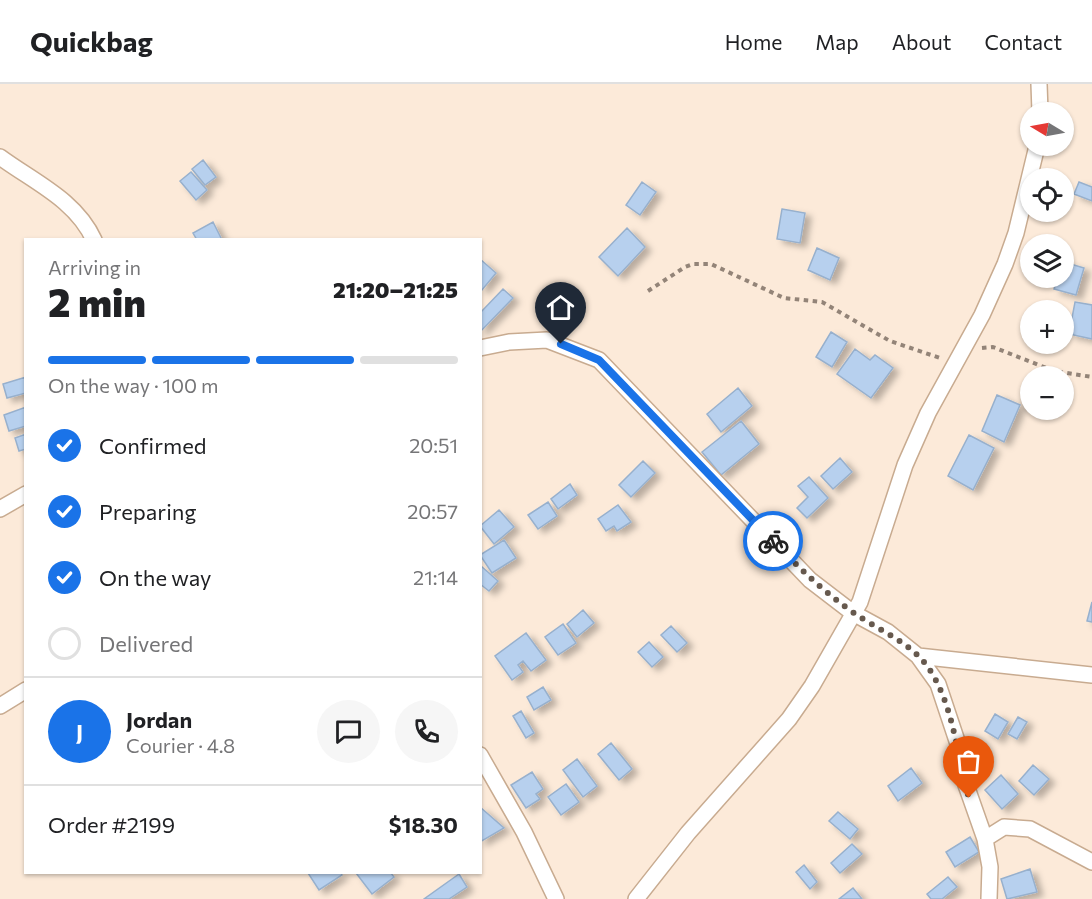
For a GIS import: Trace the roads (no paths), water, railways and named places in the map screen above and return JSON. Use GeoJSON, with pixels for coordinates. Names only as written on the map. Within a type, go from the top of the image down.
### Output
{"type":"FeatureCollection","features":[{"type":"Feature","properties":{"kind":"street"},"geometry":{"type":"LineString","coordinates":[[1039,84],[1040,102]]}},
{"type":"Feature","properties":{"kind":"street"},"geometry":{"type":"LineString","coordinates":[[636,899],[688,833],[789,719],[812,686],[854,613],[905,465],[982,315],[1005,264],[1016,233],[1035,156]]}},
{"type":"Feature","properties":{"kind":"street"},"geometry":{"type":"LineString","coordinates":[[0,157],[73,208],[86,223],[93,238]]}},
{"type":"Feature","properties":{"kind":"street"},"geometry":{"type":"LineString","coordinates":[[482,348],[509,342],[547,340],[599,360],[810,580],[854,613],[888,632],[918,656],[933,674],[958,744],[966,785],[985,839],[990,867],[989,899]]}},
{"type":"Feature","properties":{"kind":"street"},"geometry":{"type":"LineString","coordinates":[[0,509],[24,495]]}},
{"type":"Feature","properties":{"kind":"street"},"geometry":{"type":"LineString","coordinates":[[918,656],[1092,675]]}},
{"type":"Feature","properties":{"kind":"street"},"geometry":{"type":"LineString","coordinates":[[0,706],[24,691]]}},
{"type":"Feature","properties":{"kind":"street"},"geometry":{"type":"LineString","coordinates":[[482,758],[524,832],[556,899]]}},
{"type":"Feature","properties":{"kind":"street"},"geometry":{"type":"LineString","coordinates":[[985,839],[1004,827],[1030,829],[1092,862]]}}]}
